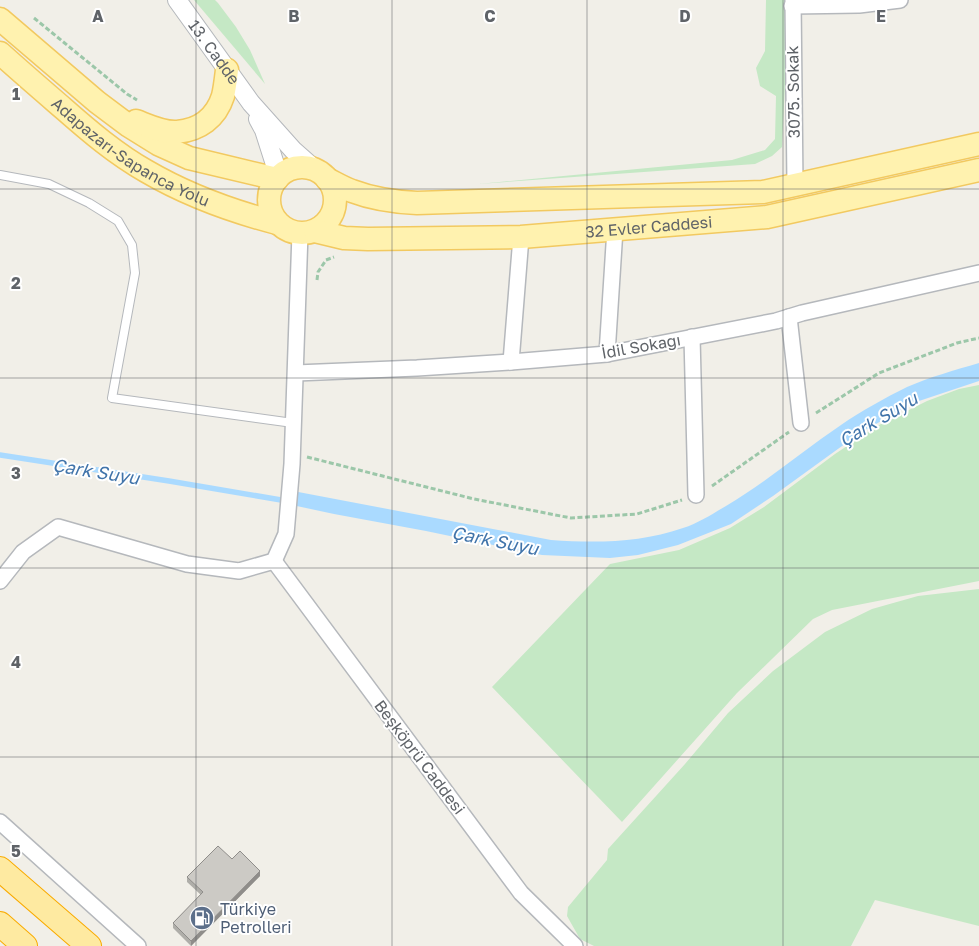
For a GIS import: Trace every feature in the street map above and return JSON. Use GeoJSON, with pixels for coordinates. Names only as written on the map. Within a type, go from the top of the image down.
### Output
{"type":"FeatureCollection","features":[{"type":"Feature","properties":{"kind":"highway"},"geometry":{"type":"LineString","coordinates":[[0,868],[89,946]]}},
{"type":"Feature","properties":{"kind":"highway"},"geometry":{"type":"LineString","coordinates":[[0,924],[25,946]]}},
{"type":"Feature","properties":{"kind":"main road","name":"Adapazarı-Sapanca Yolu"},"geometry":{"type":"LineString","coordinates":[[0,19],[97,102],[136,131],[158,144],[189,158],[278,178]]}},
{"type":"Feature","properties":{"kind":"main road","name":"Adapazarı-Sapanca Yolu"},"geometry":{"type":"LineString","coordinates":[[0,53],[83,126],[115,151],[146,171],[209,202],[277,223]]}},
{"type":"Feature","properties":{"kind":"main road"},"geometry":{"type":"LineString","coordinates":[[97,102],[152,128],[176,132],[194,128],[206,122],[216,110],[223,97],[226,70]]}},
{"type":"Feature","properties":{"kind":"main road","name":"32 Evler Caddesi"},"geometry":{"type":"LineString","coordinates":[[323,176],[350,190],[374,198],[417,204],[763,192],[979,144]]}},
{"type":"Feature","properties":{"kind":"main road"},"geometry":{"type":"LineString","coordinates":[[298,168],[309,168],[323,176],[332,188],[335,198],[330,218],[324,225],[308,232],[292,232],[277,223],[269,206],[269,196],[278,178],[288,170],[298,168]]}},
{"type":"Feature","properties":{"kind":"main road","name":"32 Evler Caddesi"},"geometry":{"type":"LineString","coordinates":[[308,232],[344,238],[368,239],[521,236],[767,217],[979,170]]}},
{"type":"Feature","properties":{"kind":"street","name":"13. Cadde"},"geometry":{"type":"LineString","coordinates":[[177,0],[250,103]]}},
{"type":"Feature","properties":{"kind":"street"},"geometry":{"type":"LineString","coordinates":[[792,3],[858,4],[900,0]]}},
{"type":"Feature","properties":{"kind":"street","name":"3075. Sokak"},"geometry":{"type":"LineString","coordinates":[[792,3],[795,185]]}},
{"type":"Feature","properties":{"kind":"street"},"geometry":{"type":"LineString","coordinates":[[250,103],[293,150],[323,176]]}},
{"type":"Feature","properties":{"kind":"street"},"geometry":{"type":"LineString","coordinates":[[250,103],[264,130],[278,178]]}},
{"type":"Feature","properties":{"kind":"street"},"geometry":{"type":"LineString","coordinates":[[608,354],[614,229]]}},
{"type":"Feature","properties":{"kind":"street"},"geometry":{"type":"LineString","coordinates":[[0,581],[22,552],[58,527],[187,564],[239,571],[274,561],[286,534],[296,373],[308,232]]}},
{"type":"Feature","properties":{"kind":"street"},"geometry":{"type":"LineString","coordinates":[[511,362],[521,236]]}},
{"type":"Feature","properties":{"kind":"street","name":"İdil Sokağı"},"geometry":{"type":"LineString","coordinates":[[296,373],[417,368],[608,354],[776,321],[802,313],[979,274]]}},
{"type":"Feature","properties":{"kind":"street"},"geometry":{"type":"LineString","coordinates":[[790,317],[801,423]]}},
{"type":"Feature","properties":{"kind":"street"},"geometry":{"type":"LineString","coordinates":[[692,337],[696,495]]}},
{"type":"Feature","properties":{"kind":"street","name":"Beşköprü Caddesi"},"geometry":{"type":"LineString","coordinates":[[274,561],[521,893],[575,946]]}},
{"type":"Feature","properties":{"kind":"street"},"geometry":{"type":"LineString","coordinates":[[0,822],[138,946]]}},
{"type":"Feature","properties":{"kind":"lane"},"geometry":{"type":"LineString","coordinates":[[0,174],[50,184],[88,203],[118,221],[132,245],[136,273],[112,398],[293,423]]}},
{"type":"Feature","properties":{"kind":"path"},"geometry":{"type":"LineString","coordinates":[[29,14],[127,94],[143,104]]}},
{"type":"Feature","properties":{"kind":"path"},"geometry":{"type":"LineString","coordinates":[[315,287],[318,272],[326,260],[338,256]]}},
{"type":"Feature","properties":{"kind":"path"},"geometry":{"type":"LineString","coordinates":[[292,458],[474,499],[571,518],[637,514],[702,494],[801,423],[880,374],[957,343],[979,338]]}},
{"type":"Feature","properties":{"kind":"green space"},"geometry":{"type":"Polygon","coordinates":[[[194,0],[215,0],[218,3],[250,50],[265,84],[194,0]]]}},
{"type":"Feature","properties":{"kind":"green space"},"geometry":{"type":"Polygon","coordinates":[[[766,0],[789,0],[782,147],[772,156],[755,164],[478,184],[732,160],[765,150],[775,139],[776,96],[760,86],[756,68],[765,51],[766,0]]]}},
{"type":"Feature","properties":{"kind":"green space"},"geometry":{"type":"Polygon","coordinates":[[[979,385],[979,581],[832,610],[813,619],[737,693],[622,822],[492,687],[610,564],[679,550],[730,528],[764,507],[835,454],[877,426],[927,401],[959,389],[979,385]]]}},
{"type":"Feature","properties":{"kind":"green space"},"geometry":{"type":"Polygon","coordinates":[[[979,589],[979,926],[875,900],[851,946],[594,946],[580,939],[567,916],[568,907],[607,860],[608,849],[728,713],[773,671],[825,632],[872,609],[918,596],[979,589]]]}},
{"type":"Feature","properties":{"kind":"water"},"geometry":{"type":"Polygon","coordinates":[[[979,363],[979,381],[913,403],[860,433],[731,524],[678,545],[638,555],[610,558],[542,555],[292,505],[293,491],[551,540],[585,542],[651,537],[689,526],[741,497],[849,420],[890,396],[925,380],[979,363]]]}},
{"type":"Feature","properties":{"kind":"building"},"geometry":{"type":"Polygon","coordinates":[[[218,846],[232,859],[240,851],[260,871],[191,941],[173,923],[203,892],[187,877],[218,846]]]}},
{"type":"Feature","properties":{"kind":"waterway","name":"Çark Suyu"},"geometry":{"type":"LineString","coordinates":[[0,455],[287,501]]}},
{"type":"Feature","properties":{"kind":"place","name":"Türkiye Petrolleri"},"geometry":{"type":"Point","coordinates":[202,918]}}]}
